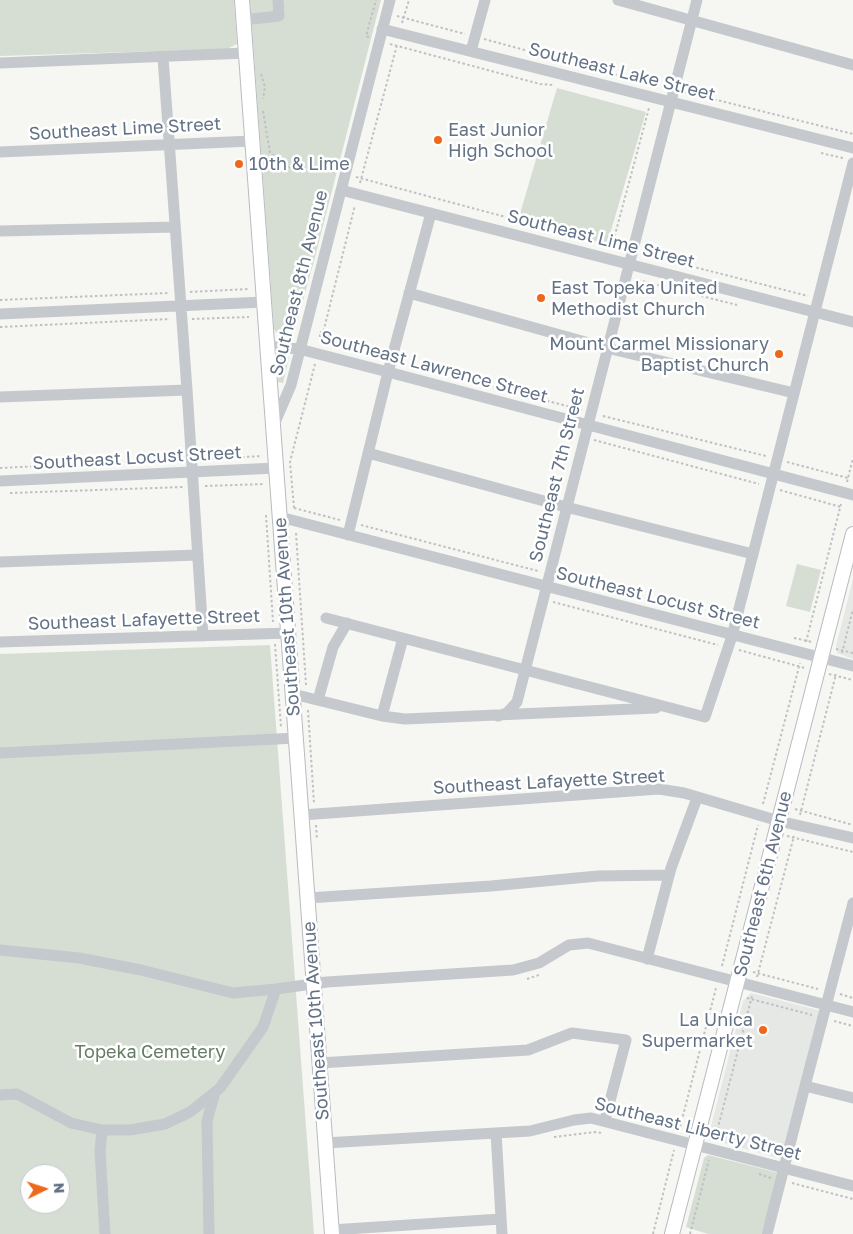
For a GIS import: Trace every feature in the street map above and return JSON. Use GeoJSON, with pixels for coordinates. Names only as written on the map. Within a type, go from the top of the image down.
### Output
{"type":"FeatureCollection","features":[{"type":"Feature","properties":{"kind":"main road","name":"Southeast 10th Avenue"},"geometry":{"type":"LineString","coordinates":[[242,0],[332,1232]]}},
{"type":"Feature","properties":{"kind":"main road","name":"Southeast 6th Avenue"},"geometry":{"type":"LineString","coordinates":[[672,1234],[853,534]]}},
{"type":"Feature","properties":{"kind":"street"},"geometry":{"type":"LineString","coordinates":[[243,20],[280,16],[278,0]]}},
{"type":"Feature","properties":{"kind":"street","name":"Southeast 8th Avenue"},"geometry":{"type":"LineString","coordinates":[[273,428],[291,385],[390,0]]}},
{"type":"Feature","properties":{"kind":"street"},"geometry":{"type":"LineString","coordinates":[[471,52],[485,0]]}},
{"type":"Feature","properties":{"kind":"street"},"geometry":{"type":"LineString","coordinates":[[618,0],[853,65]]}},
{"type":"Feature","properties":{"kind":"street","name":"Southeast 7th Street"},"geometry":{"type":"LineString","coordinates":[[498,716],[507,713],[514,707],[525,670],[697,0]]}},
{"type":"Feature","properties":{"kind":"street","name":"Southeast Lake Street"},"geometry":{"type":"LineString","coordinates":[[382,29],[853,148]]}},
{"type":"Feature","properties":{"kind":"street"},"geometry":{"type":"LineString","coordinates":[[0,63],[246,53]]}},
{"type":"Feature","properties":{"kind":"street"},"geometry":{"type":"LineString","coordinates":[[163,57],[187,390],[191,459],[190,473],[198,555],[202,636]]}},
{"type":"Feature","properties":{"kind":"street","name":"Southeast Lime Street"},"geometry":{"type":"LineString","coordinates":[[0,152],[252,140]]}},
{"type":"Feature","properties":{"kind":"street"},"geometry":{"type":"LineString","coordinates":[[326,618],[705,717],[732,636],[853,163]]}},
{"type":"Feature","properties":{"kind":"street","name":"Southeast Lime Street"},"geometry":{"type":"LineString","coordinates":[[340,190],[853,322]]}},
{"type":"Feature","properties":{"kind":"street"},"geometry":{"type":"LineString","coordinates":[[348,535],[388,372],[431,213]]}},
{"type":"Feature","properties":{"kind":"street"},"geometry":{"type":"LineString","coordinates":[[0,231],[175,227]]}},
{"type":"Feature","properties":{"kind":"street"},"geometry":{"type":"LineString","coordinates":[[409,292],[607,348],[794,393]]}},
{"type":"Feature","properties":{"kind":"street"},"geometry":{"type":"LineString","coordinates":[[0,314],[180,313],[264,302]]}},
{"type":"Feature","properties":{"kind":"street","name":"Southeast Lawrence Street"},"geometry":{"type":"LineString","coordinates":[[267,346],[299,349],[587,426],[849,493]]}},
{"type":"Feature","properties":{"kind":"street"},"geometry":{"type":"LineString","coordinates":[[0,397],[187,390]]}},
{"type":"Feature","properties":{"kind":"street"},"geometry":{"type":"LineString","coordinates":[[368,453],[566,507],[753,554]]}},
{"type":"Feature","properties":{"kind":"street","name":"Southeast Locust Street"},"geometry":{"type":"LineString","coordinates":[[0,481],[276,468]]}},
{"type":"Feature","properties":{"kind":"street","name":"Southeast Locust Street"},"geometry":{"type":"LineString","coordinates":[[280,517],[348,535],[544,594],[803,653],[819,664],[839,663],[853,666]]}},
{"type":"Feature","properties":{"kind":"street"},"geometry":{"type":"LineString","coordinates":[[0,562],[198,555]]}},
{"type":"Feature","properties":{"kind":"street"},"geometry":{"type":"LineString","coordinates":[[318,700],[333,647],[347,623]]}},
{"type":"Feature","properties":{"kind":"street","name":"Southeast Lafayette Street"},"geometry":{"type":"LineString","coordinates":[[0,642],[289,633]]}},
{"type":"Feature","properties":{"kind":"street"},"geometry":{"type":"LineString","coordinates":[[382,716],[402,638]]}},
{"type":"Feature","properties":{"kind":"street"},"geometry":{"type":"LineString","coordinates":[[293,694],[382,716],[405,718],[498,716],[667,707]]}},
{"type":"Feature","properties":{"kind":"street"},"geometry":{"type":"LineString","coordinates":[[0,753],[296,738]]}},
{"type":"Feature","properties":{"kind":"street","name":"Southeast Lafayette Street"},"geometry":{"type":"LineString","coordinates":[[302,815],[659,789],[760,816],[777,827],[797,826],[853,838]]}},
{"type":"Feature","properties":{"kind":"street"},"geometry":{"type":"LineString","coordinates":[[648,959],[669,874],[697,798]]}},
{"type":"Feature","properties":{"kind":"street"},"geometry":{"type":"LineString","coordinates":[[308,898],[491,886],[598,876],[669,874]]}},
{"type":"Feature","properties":{"kind":"street"},"geometry":{"type":"LineString","coordinates":[[767,1234],[829,992],[850,927],[853,903]]}},
{"type":"Feature","properties":{"kind":"street"},"geometry":{"type":"LineString","coordinates":[[0,950],[88,960],[141,970],[233,993],[276,990],[314,983],[513,970],[539,963],[561,948],[578,943],[588,943],[719,977],[736,988],[754,986],[853,1012]]}},
{"type":"Feature","properties":{"kind":"street"},"geometry":{"type":"LineString","coordinates":[[0,1095],[17,1094],[71,1123],[102,1130],[130,1130],[165,1124],[190,1112],[215,1092],[263,1028],[276,990]]}},
{"type":"Feature","properties":{"kind":"street"},"geometry":{"type":"LineString","coordinates":[[320,1064],[528,1050],[572,1033],[626,1040],[605,1120]]}},
{"type":"Feature","properties":{"kind":"street"},"geometry":{"type":"LineString","coordinates":[[805,1086],[853,1098]]}},
{"type":"Feature","properties":{"kind":"street"},"geometry":{"type":"LineString","coordinates":[[209,1234],[208,1121],[215,1092]]}},
{"type":"Feature","properties":{"kind":"street","name":"Southeast Liberty Street"},"geometry":{"type":"LineString","coordinates":[[325,1143],[530,1131],[582,1119],[605,1120],[677,1139],[694,1150],[713,1148],[853,1186]]}},
{"type":"Feature","properties":{"kind":"street"},"geometry":{"type":"LineString","coordinates":[[102,1130],[100,1151],[105,1234]]}},
{"type":"Feature","properties":{"kind":"street"},"geometry":{"type":"LineString","coordinates":[[496,1133],[502,1234]]}},
{"type":"Feature","properties":{"kind":"street"},"geometry":{"type":"LineString","coordinates":[[332,1232],[501,1219]]}},
{"type":"Feature","properties":{"kind":"path"},"geometry":{"type":"LineString","coordinates":[[400,33],[408,0]]}},
{"type":"Feature","properties":{"kind":"path"},"geometry":{"type":"LineString","coordinates":[[386,13],[632,79]]}},
{"type":"Feature","properties":{"kind":"path"},"geometry":{"type":"LineString","coordinates":[[396,46],[540,84],[561,86]]}},
{"type":"Feature","properties":{"kind":"path"},"geometry":{"type":"LineString","coordinates":[[259,69],[265,88],[262,104],[268,127],[270,153],[290,168],[309,167],[344,175],[817,298]]}},
{"type":"Feature","properties":{"kind":"path"},"geometry":{"type":"LineString","coordinates":[[682,91],[853,134]]}},
{"type":"Feature","properties":{"kind":"path"},"geometry":{"type":"LineString","coordinates":[[609,258],[652,97]]}},
{"type":"Feature","properties":{"kind":"path"},"geometry":{"type":"LineString","coordinates":[[626,277],[737,305]]}},
{"type":"Feature","properties":{"kind":"path"},"geometry":{"type":"LineString","coordinates":[[0,300],[248,289]]}},
{"type":"Feature","properties":{"kind":"path"},"geometry":{"type":"LineString","coordinates":[[0,326],[180,313],[249,317]]}},
{"type":"Feature","properties":{"kind":"path"},"geometry":{"type":"LineString","coordinates":[[320,342],[338,346]]}},
{"type":"Feature","properties":{"kind":"path"},"geometry":{"type":"LineString","coordinates":[[420,368],[848,478]]}},
{"type":"Feature","properties":{"kind":"path"},"geometry":{"type":"LineString","coordinates":[[584,438],[841,507]]}},
{"type":"Feature","properties":{"kind":"path"},"geometry":{"type":"LineString","coordinates":[[0,468],[262,456]]}},
{"type":"Feature","properties":{"kind":"path"},"geometry":{"type":"LineString","coordinates":[[652,1234],[841,507],[849,493],[848,478],[853,458]]}},
{"type":"Feature","properties":{"kind":"path"},"geometry":{"type":"LineString","coordinates":[[10,493],[264,484]]}},
{"type":"Feature","properties":{"kind":"path"},"geometry":{"type":"LineString","coordinates":[[544,594],[799,666],[819,664],[835,676],[853,680]]}},
{"type":"Feature","properties":{"kind":"path"},"geometry":{"type":"LineString","coordinates":[[690,1234],[853,609]]}},
{"type":"Feature","properties":{"kind":"path"},"geometry":{"type":"LineString","coordinates":[[783,806],[853,825]]}},
{"type":"Feature","properties":{"kind":"path"},"geometry":{"type":"LineString","coordinates":[[777,827],[793,838],[853,852]]}},
{"type":"Feature","properties":{"kind":"path"},"geometry":{"type":"LineString","coordinates":[[753,972],[853,998]]}},
{"type":"Feature","properties":{"kind":"path"},"geometry":{"type":"LineString","coordinates":[[736,988],[751,999],[853,1026]]}},
{"type":"Feature","properties":{"kind":"path"},"geometry":{"type":"LineString","coordinates":[[553,1138],[595,1132],[605,1134]]}},
{"type":"Feature","properties":{"kind":"path"},"geometry":{"type":"LineString","coordinates":[[666,1149],[674,1151]]}},
{"type":"Feature","properties":{"kind":"path"},"geometry":{"type":"LineString","coordinates":[[694,1150],[709,1161]]}},
{"type":"Feature","properties":{"kind":"path"},"geometry":{"type":"LineString","coordinates":[[754,1173],[853,1199]]}},
{"type":"Feature","properties":{"kind":"shaded area"},"geometry":{"type":"Polygon","coordinates":[[[853,579],[853,659],[837,653],[836,646],[853,579]]]}},
{"type":"Feature","properties":{"kind":"shaded area"},"geometry":{"type":"Polygon","coordinates":[[[751,993],[826,1012],[788,1161],[717,1141],[710,1130],[743,1001],[751,993]]]}},
{"type":"Feature","properties":{"kind":"green space"},"geometry":{"type":"Polygon","coordinates":[[[0,0],[234,0],[237,44],[227,49],[0,56],[0,0]]]}},
{"type":"Feature","properties":{"kind":"green space"},"geometry":{"type":"Polygon","coordinates":[[[250,0],[381,0],[314,261],[294,333],[289,339],[280,337],[274,329],[250,0]]]}},
{"type":"Feature","properties":{"kind":"green space"},"geometry":{"type":"Polygon","coordinates":[[[557,88],[646,112],[607,244],[519,217],[557,88]]]}},
{"type":"Feature","properties":{"kind":"green space"},"geometry":{"type":"Polygon","coordinates":[[[280,353],[286,354],[289,358],[283,383],[278,382],[276,357],[280,353]]]}},
{"type":"Feature","properties":{"kind":"green space"},"geometry":{"type":"Polygon","coordinates":[[[797,564],[821,570],[810,612],[786,606],[797,564]]]}},
{"type":"Feature","properties":{"kind":"green space","name":"Topeka Cemetery"},"geometry":{"type":"Polygon","coordinates":[[[270,645],[314,1234],[0,1234],[0,654],[270,645]]]}},
{"type":"Feature","properties":{"kind":"green space"},"geometry":{"type":"Polygon","coordinates":[[[708,1155],[779,1173],[761,1234],[708,1234],[686,1227],[704,1158],[708,1155]]]}},
{"type":"Feature","properties":{"kind":"place","name":"East Junior High School"},"geometry":{"type":"Point","coordinates":[438,140]}},
{"type":"Feature","properties":{"kind":"place","name":"10th & Lime"},"geometry":{"type":"Point","coordinates":[239,164]}},
{"type":"Feature","properties":{"kind":"place","name":"East Topeka United Methodist Church"},"geometry":{"type":"Point","coordinates":[541,298]}},
{"type":"Feature","properties":{"kind":"place","name":"Mount Carmel Missionary Baptist Church"},"geometry":{"type":"Point","coordinates":[779,354]}},
{"type":"Feature","properties":{"kind":"place","name":"La Unica Supermarket"},"geometry":{"type":"Point","coordinates":[763,1030]}}]}
